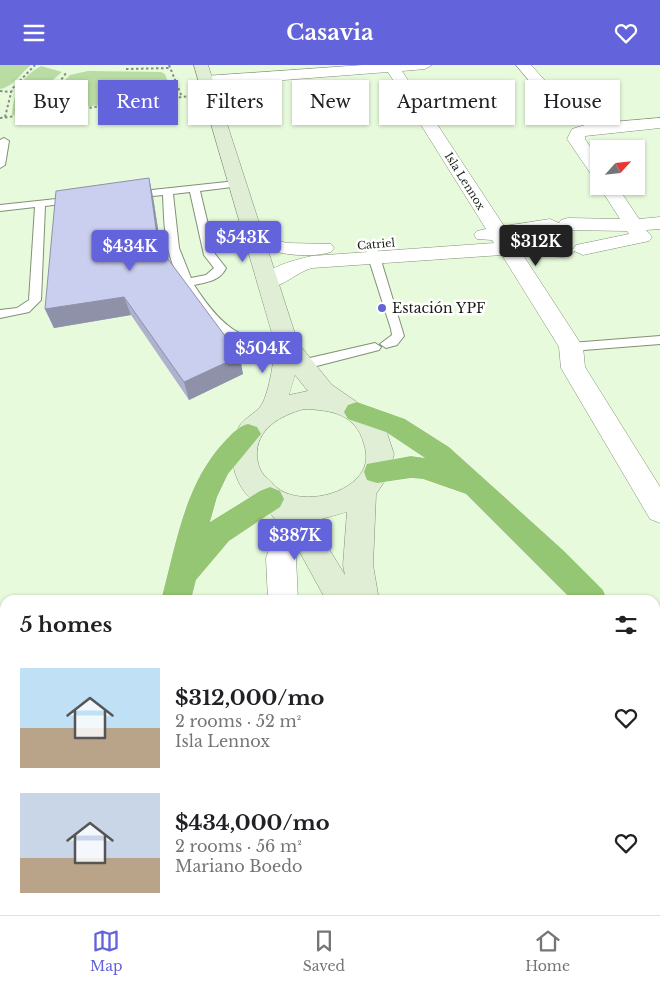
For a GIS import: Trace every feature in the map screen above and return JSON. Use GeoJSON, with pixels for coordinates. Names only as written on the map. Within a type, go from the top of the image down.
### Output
{"type":"FeatureCollection","features":[{"type":"Feature","properties":{"kind":"highway"},"geometry":{"type":"LineString","coordinates":[[348,408],[396,424],[428,442],[533,539],[587,595]]}},
{"type":"Feature","properties":{"kind":"highway"},"geometry":{"type":"LineString","coordinates":[[179,587],[203,496],[219,466],[248,434]]}},
{"type":"Feature","properties":{"kind":"highway"},"geometry":{"type":"LineString","coordinates":[[369,482],[411,467],[424,468],[477,487]]}},
{"type":"Feature","properties":{"kind":"highway"},"geometry":{"type":"LineString","coordinates":[[179,587],[219,532],[280,507]]}},
{"type":"Feature","properties":{"kind":"main road"},"geometry":{"type":"LineString","coordinates":[[201,65],[206,80]]}},
{"type":"Feature","properties":{"kind":"main road"},"geometry":{"type":"LineString","coordinates":[[206,125],[234,178]]}},
{"type":"Feature","properties":{"kind":"main road"},"geometry":{"type":"LineString","coordinates":[[219,125],[286,341],[319,390],[370,424],[378,439],[381,455],[369,482],[358,565],[363,595]]}},
{"type":"Feature","properties":{"kind":"main road"},"geometry":{"type":"LineString","coordinates":[[271,411],[284,372],[286,341]]}},
{"type":"Feature","properties":{"kind":"main road"},"geometry":{"type":"LineString","coordinates":[[341,595],[308,540],[280,507],[258,488],[246,471],[244,453],[248,434],[258,422],[271,411],[286,404],[304,400],[322,400],[348,408]]}},
{"type":"Feature","properties":{"kind":"main road"},"geometry":{"type":"LineString","coordinates":[[280,507],[321,509],[343,503],[369,482]]}},
{"type":"Feature","properties":{"kind":"street"},"geometry":{"type":"LineString","coordinates":[[218,80],[425,65]]}},
{"type":"Feature","properties":{"kind":"street"},"geometry":{"type":"LineString","coordinates":[[523,65],[536,80]]}},
{"type":"Feature","properties":{"kind":"street","name":"Isla Lennox"},"geometry":{"type":"LineString","coordinates":[[392,66],[571,347]]}},
{"type":"Feature","properties":{"kind":"street"},"geometry":{"type":"LineString","coordinates":[[590,160],[576,139],[578,133],[588,129],[660,123]]}},
{"type":"Feature","properties":{"kind":"street"},"geometry":{"type":"LineString","coordinates":[[615,195],[645,232]]}},
{"type":"Feature","properties":{"kind":"street"},"geometry":{"type":"LineString","coordinates":[[503,241],[573,250],[645,232],[660,223]]}},
{"type":"Feature","properties":{"kind":"street"},"geometry":{"type":"LineString","coordinates":[[503,241],[559,225],[645,232]]}},
{"type":"Feature","properties":{"kind":"street","name":"Catriel"},"geometry":{"type":"LineString","coordinates":[[254,241],[273,247],[303,250],[372,251],[503,241]]}},
{"type":"Feature","properties":{"kind":"street","name":"Catriel"},"geometry":{"type":"LineString","coordinates":[[268,282],[296,266],[372,251]]}},
{"type":"Feature","properties":{"kind":"street"},"geometry":{"type":"LineString","coordinates":[[571,347],[573,368],[660,511]]}},
{"type":"Feature","properties":{"kind":"street"},"geometry":{"type":"LineString","coordinates":[[280,507],[284,595]]}},
{"type":"Feature","properties":{"kind":"lane"},"geometry":{"type":"LineString","coordinates":[[0,165],[4,141]]}},
{"type":"Feature","properties":{"kind":"lane"},"geometry":{"type":"LineString","coordinates":[[123,195],[194,188],[234,178]]}},
{"type":"Feature","properties":{"kind":"lane"},"geometry":{"type":"LineString","coordinates":[[188,282],[209,278],[218,273],[220,268],[210,255],[194,188]]}},
{"type":"Feature","properties":{"kind":"lane"},"geometry":{"type":"LineString","coordinates":[[168,191],[172,238],[179,266],[208,313],[228,332],[244,339],[286,341]]}},
{"type":"Feature","properties":{"kind":"lane"},"geometry":{"type":"LineString","coordinates":[[0,208],[87,199]]}},
{"type":"Feature","properties":{"kind":"lane"},"geometry":{"type":"LineString","coordinates":[[0,314],[25,309],[32,306],[35,300],[40,204]]}},
{"type":"Feature","properties":{"kind":"lane"},"geometry":{"type":"LineString","coordinates":[[302,365],[393,342],[398,336],[372,251]]}},
{"type":"Feature","properties":{"kind":"lane"},"geometry":{"type":"LineString","coordinates":[[571,347],[660,340]]}},
{"type":"Feature","properties":{"kind":"path"},"geometry":{"type":"LineString","coordinates":[[5,117],[11,92],[16,83],[35,65]]}},
{"type":"Feature","properties":{"kind":"path"},"geometry":{"type":"LineString","coordinates":[[126,69],[169,66],[188,92]]}},
{"type":"Feature","properties":{"kind":"path"},"geometry":{"type":"LineString","coordinates":[[59,80],[66,73]]}},
{"type":"Feature","properties":{"kind":"path"},"geometry":{"type":"LineString","coordinates":[[0,91],[11,92]]}},
{"type":"Feature","properties":{"kind":"path"},"geometry":{"type":"LineString","coordinates":[[88,107],[188,93]]}},
{"type":"Feature","properties":{"kind":"path"},"geometry":{"type":"LineString","coordinates":[[0,118],[15,116]]}},
{"type":"Feature","properties":{"kind":"green space"},"geometry":{"type":"Polygon","coordinates":[[[0,65],[31,65],[13,83],[0,89],[0,65]]]}},
{"type":"Feature","properties":{"kind":"green space"},"geometry":{"type":"Polygon","coordinates":[[[41,66],[62,72],[53,80],[24,80],[41,66]]]}},
{"type":"Feature","properties":{"kind":"green space"},"geometry":{"type":"Polygon","coordinates":[[[88,71],[161,72],[165,74],[167,80],[98,80],[98,105],[88,106],[88,80],[65,80],[70,75],[88,71]]]}},
{"type":"Feature","properties":{"kind":"green space"},"geometry":{"type":"Polygon","coordinates":[[[15,97],[15,115],[12,115],[15,97]]]}},
{"type":"Feature","properties":{"kind":"building"},"geometry":{"type":"Polygon","coordinates":[[[149,178],[158,243],[162,251],[240,356],[184,382],[124,297],[45,309],[56,191],[149,178]]]}},
{"type":"Feature","properties":{"kind":"place","name":"Estación YPF"},"geometry":{"type":"Point","coordinates":[382,308]}}]}
